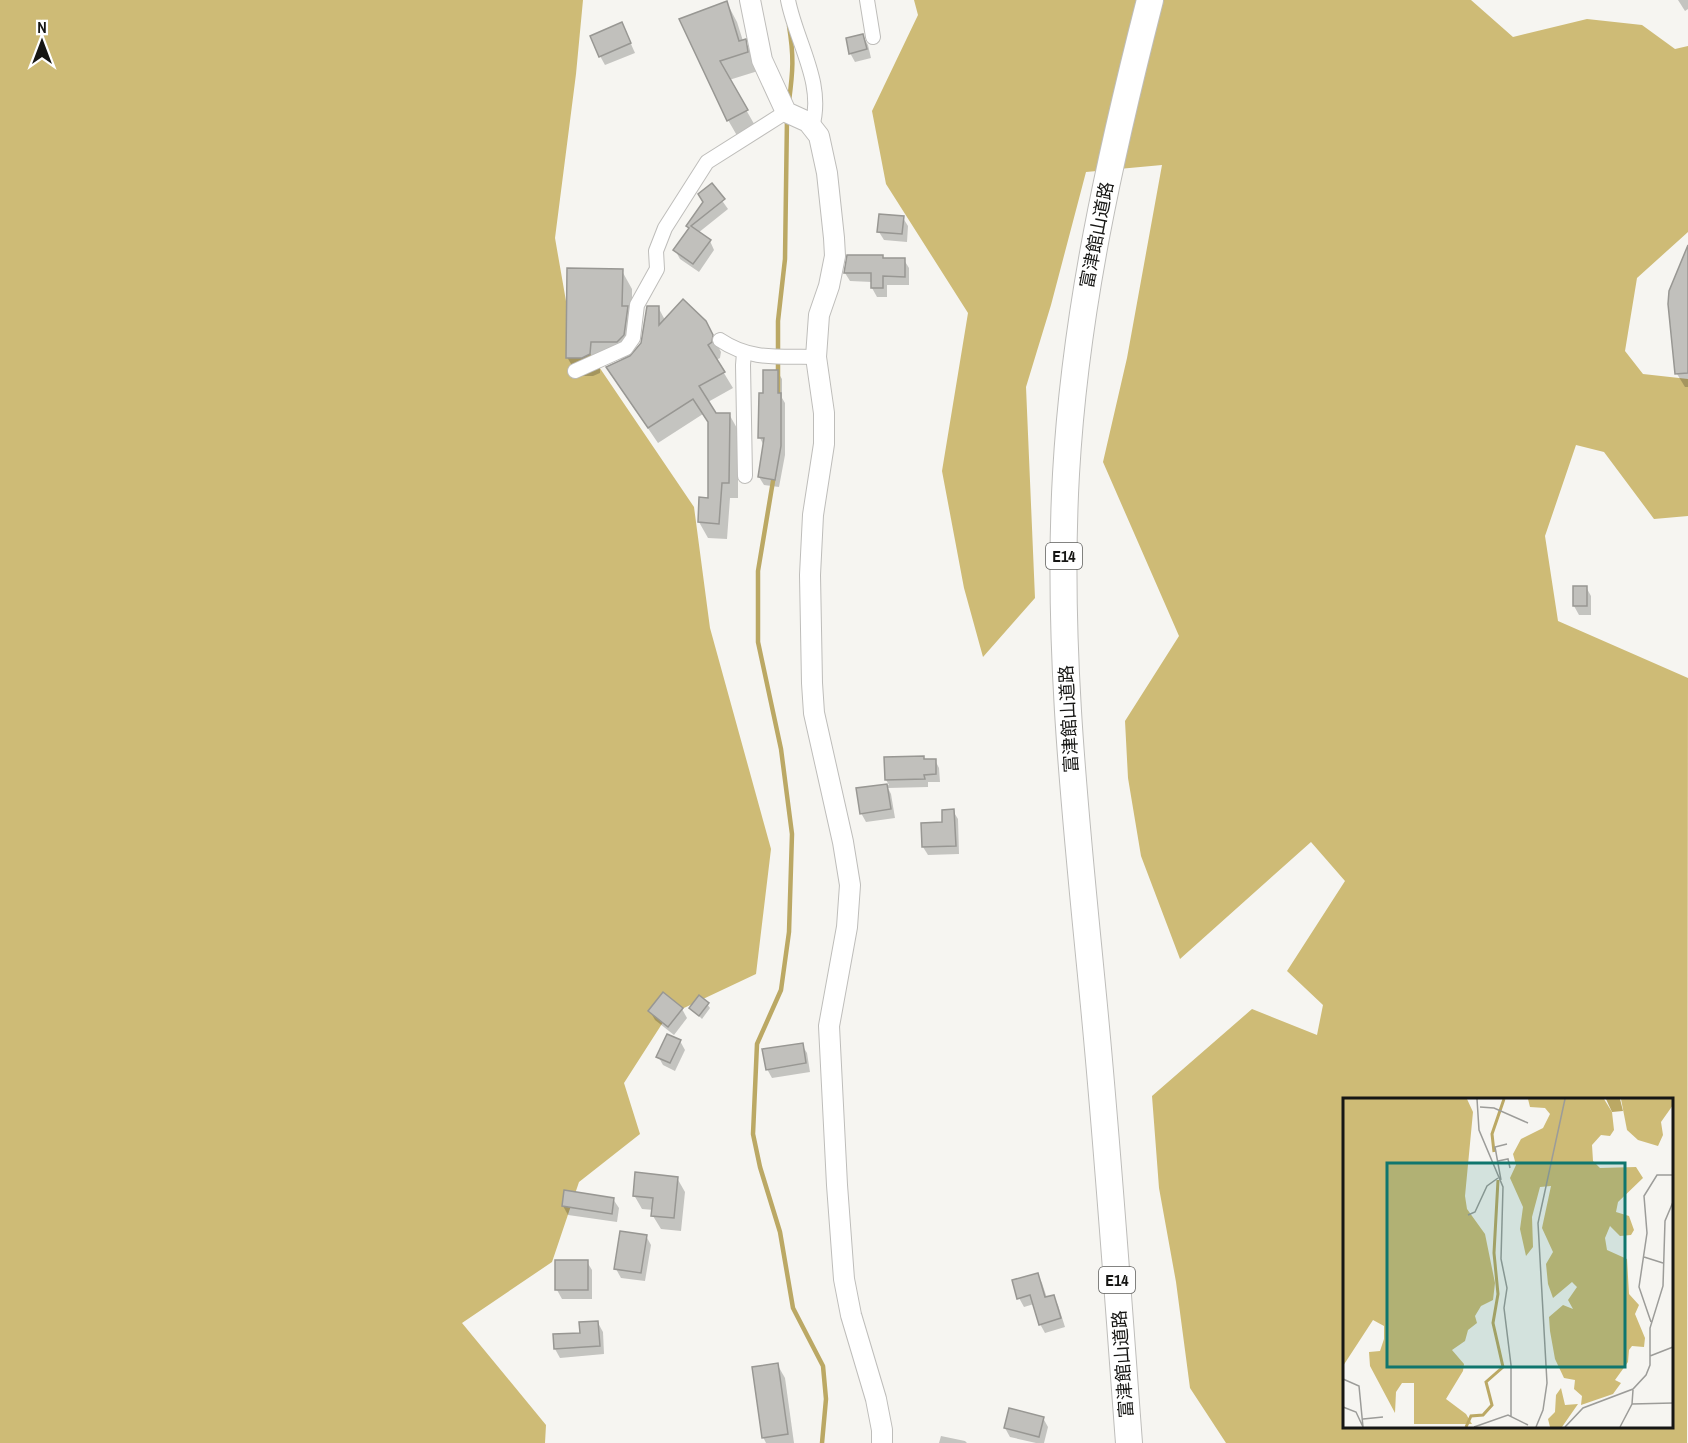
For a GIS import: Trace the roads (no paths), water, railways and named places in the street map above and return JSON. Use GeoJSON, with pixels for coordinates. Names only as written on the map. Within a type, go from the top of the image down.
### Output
{"type":"FeatureCollection","features":[{"type":"Feature","properties":{"kind":"highway","name":"富津館山道路"},"geometry":{"type":"LineString","coordinates":[[1129,1443],[1105,1118],[1069,728],[1064,627],[1064,516],[1074,384],[1090,262],[1129,82],[1150,0]]}},
{"type":"Feature","properties":{"kind":"street"},"geometry":{"type":"LineString","coordinates":[[750,0],[762,60],[786,112],[808,122],[819,136],[827,173],[835,256],[829,286],[819,315],[816,357],[825,413],[825,444],[813,515],[812,683],[814,713],[843,842],[850,885],[847,927],[829,1026],[837,1185],[846,1288],[851,1315],[876,1399],[882,1443]]}},
{"type":"Feature","properties":{"kind":"street"},"geometry":{"type":"LineString","coordinates":[[788,0],[814,85],[816,114],[812,127]]}},
{"type":"Feature","properties":{"kind":"street"},"geometry":{"type":"LineString","coordinates":[[867,0],[873,37]]}},
{"type":"Feature","properties":{"kind":"street"},"geometry":{"type":"LineString","coordinates":[[575,371],[626,348],[633,338],[637,305],[657,269],[656,251],[665,228],[707,162],[786,112]]}},
{"type":"Feature","properties":{"kind":"street"},"geometry":{"type":"LineString","coordinates":[[720,340],[733,349],[751,355],[816,357]]}},
{"type":"Feature","properties":{"kind":"street"},"geometry":{"type":"LineString","coordinates":[[744,353],[746,476]]}},
{"type":"Feature","properties":{"kind":"waterway"},"geometry":{"type":"LineString","coordinates":[[789,26],[792,46],[789,101]]}},
{"type":"Feature","properties":{"kind":"waterway"},"geometry":{"type":"LineString","coordinates":[[778,397],[778,321],[785,259],[787,118]]}},
{"type":"Feature","properties":{"kind":"waterway"},"geometry":{"type":"LineString","coordinates":[[774,475],[758,571],[758,642],[781,749],[792,834],[789,932],[781,990],[757,1044],[753,1134],[760,1167],[780,1232],[793,1308],[823,1366],[826,1399],[822,1443]]}}]}
